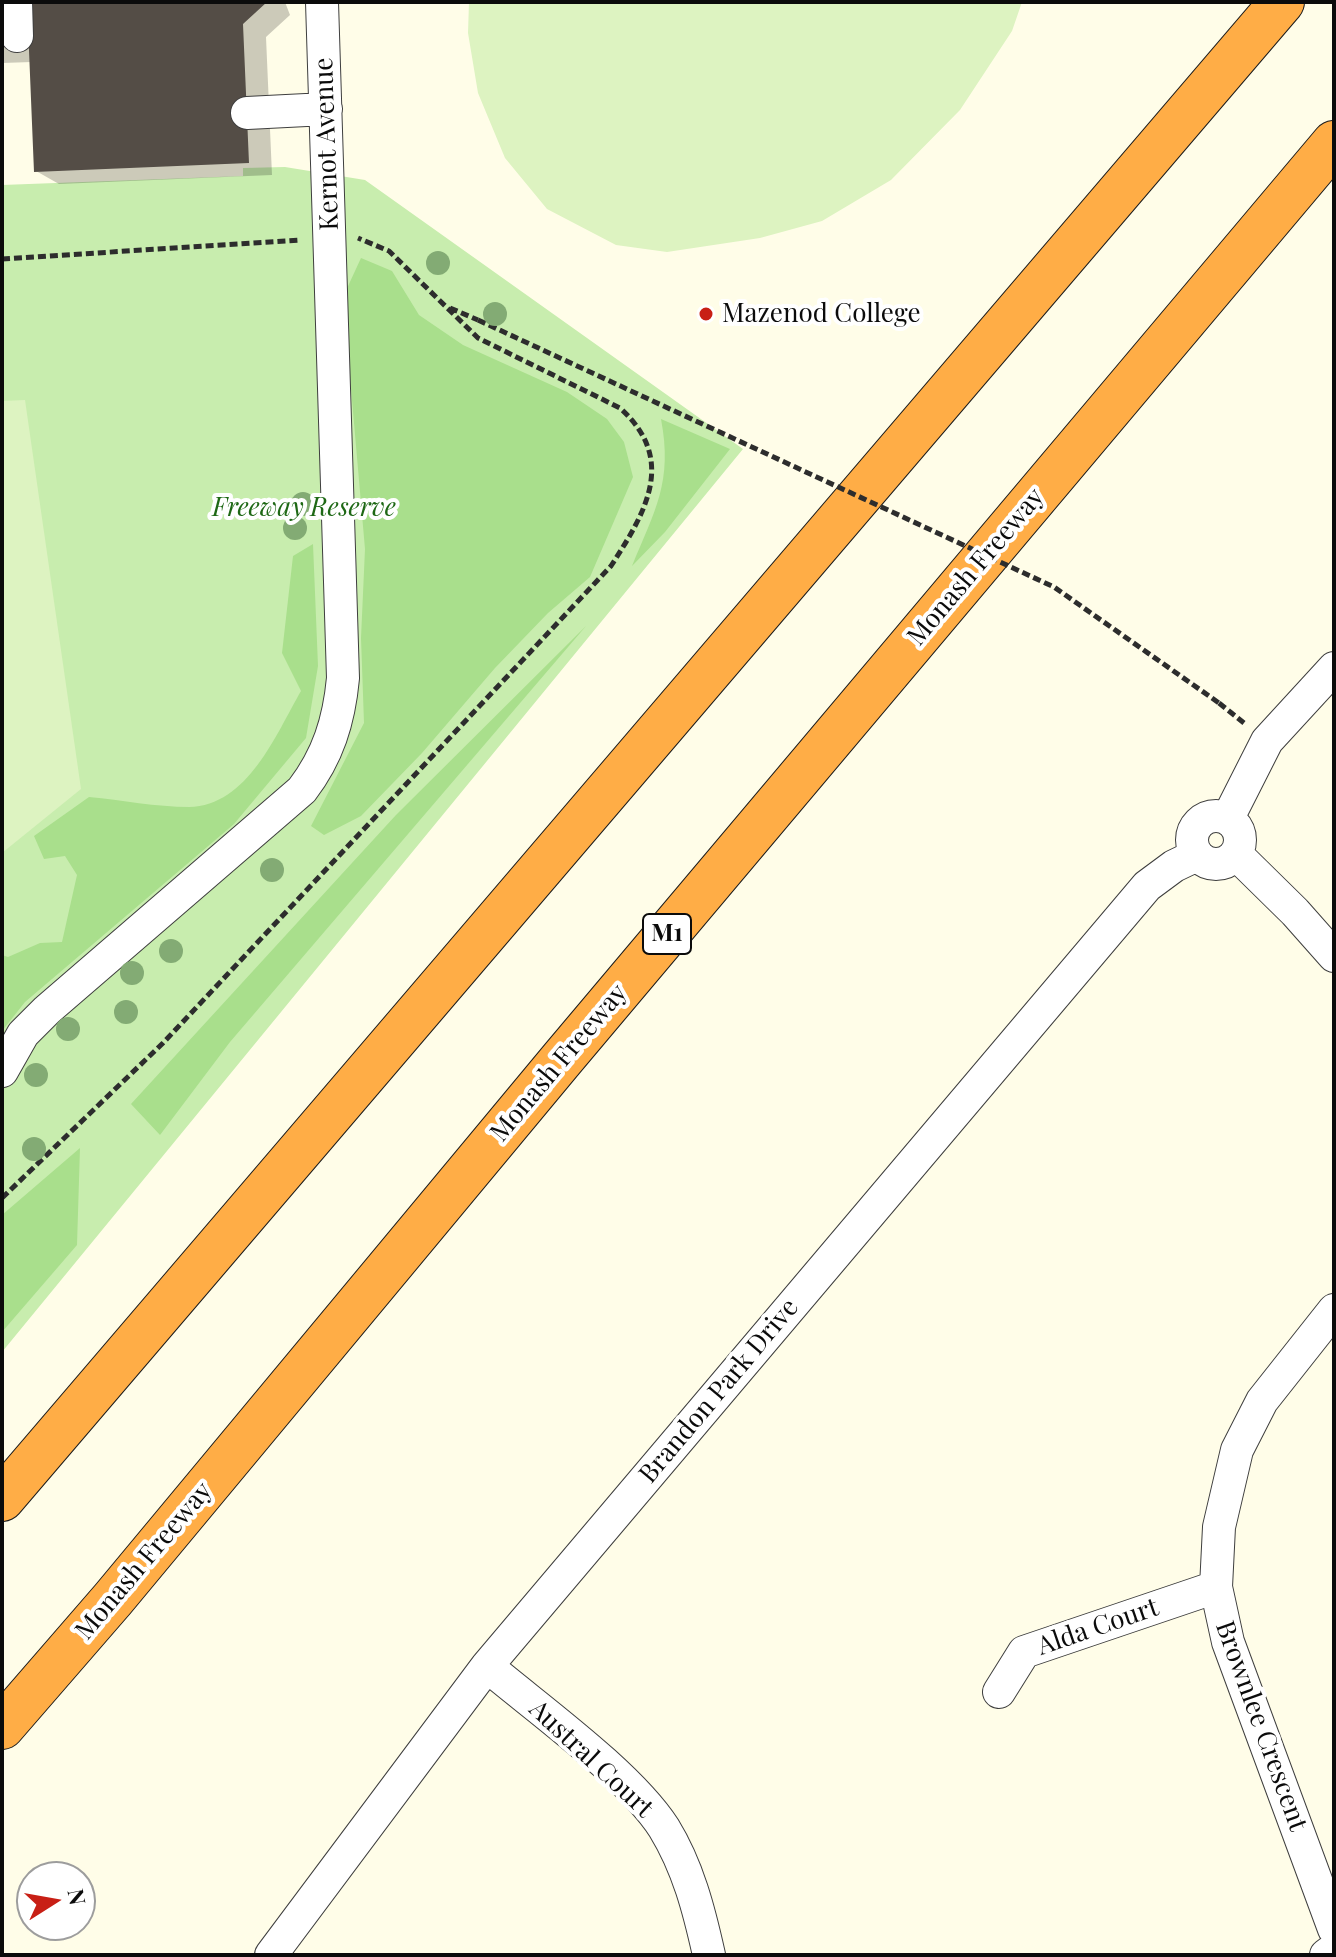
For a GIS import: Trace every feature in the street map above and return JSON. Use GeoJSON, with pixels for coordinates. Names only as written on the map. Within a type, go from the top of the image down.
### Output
{"type":"FeatureCollection","features":[{"type":"Feature","properties":{"kind":"highway"},"geometry":{"type":"LineString","coordinates":[[2,1499],[1282,2]]}},
{"type":"Feature","properties":{"kind":"highway","name":"Monash Freeway"},"geometry":{"type":"LineString","coordinates":[[2,1727],[113,1599],[562,1059],[1334,143]]}},
{"type":"Feature","properties":{"kind":"highway"},"geometry":{"type":"LineString","coordinates":[[2,1757],[113,1599]]}},
{"type":"Feature","properties":{"kind":"street"},"geometry":{"type":"LineString","coordinates":[[16,2],[17,36]]}},
{"type":"Feature","properties":{"kind":"street","name":"Kernot Avenue"},"geometry":{"type":"LineString","coordinates":[[2,1071],[23,1034],[47,1010],[302,790],[319,768],[334,731],[343,678],[322,2]]}},
{"type":"Feature","properties":{"kind":"street"},"geometry":{"type":"LineString","coordinates":[[247,113],[326,109]]}},
{"type":"Feature","properties":{"kind":"street"},"geometry":{"type":"LineString","coordinates":[[1228,818],[1267,741],[1334,668]]}},
{"type":"Feature","properties":{"kind":"street"},"geometry":{"type":"LineString","coordinates":[[1210,816],[1228,818],[1239,830],[1241,839],[1236,854],[1222,864],[1213,864],[1197,855],[1191,839],[1196,825],[1210,816]]}},
{"type":"Feature","properties":{"kind":"street"},"geometry":{"type":"LineString","coordinates":[[1236,854],[1334,956]]}},
{"type":"Feature","properties":{"kind":"street","name":"Brandon Park Drive"},"geometry":{"type":"LineString","coordinates":[[271,1955],[487,1666],[1147,886],[1174,866],[1197,855]]}},
{"type":"Feature","properties":{"kind":"street","name":"Brownlee Crescent"},"geometry":{"type":"LineString","coordinates":[[1334,1310],[1262,1401],[1237,1450],[1221,1515],[1216,1587],[1228,1642],[1334,1929]]}},
{"type":"Feature","properties":{"kind":"street","name":"Alda Court"},"geometry":{"type":"LineString","coordinates":[[999,1692],[1024,1652],[1216,1587]]}},
{"type":"Feature","properties":{"kind":"street","name":"Austral Court"},"geometry":{"type":"LineString","coordinates":[[487,1666],[621,1780],[662,1825],[685,1868],[709,1955]]}},
{"type":"Feature","properties":{"kind":"street"},"geometry":{"type":"LineString","coordinates":[[1326,1955],[1334,1949]]}},
{"type":"Feature","properties":{"kind":"path"},"geometry":{"type":"LineString","coordinates":[[2,259],[330,237],[373,241],[389,251],[478,338],[620,408],[637,423],[648,446],[653,473],[648,501],[611,566],[163,1043],[2,1198]]}},
{"type":"Feature","properties":{"kind":"path"},"geometry":{"type":"LineString","coordinates":[[450,308],[1054,587],[1219,703]]}},
{"type":"Feature","properties":{"kind":"green space"},"geometry":{"type":"Polygon","coordinates":[[[469,2],[1022,2],[1012,31],[960,110],[891,180],[822,221],[760,238],[667,252],[616,245],[547,209],[505,158],[478,93],[468,33],[469,2]]]}},
{"type":"Feature","properties":{"kind":"green space","name":"Freeway Reserve"},"geometry":{"type":"Polygon","coordinates":[[[285,167],[365,180],[743,449],[2,1352],[2,185],[243,176],[243,168],[285,167]]]}},
{"type":"Feature","properties":{"kind":"green space"},"geometry":{"type":"Polygon","coordinates":[[[361,258],[392,271],[419,315],[463,345],[567,392],[607,419],[624,442],[633,477],[590,577],[548,613],[495,668],[422,753],[361,816],[324,835],[311,826],[364,723],[361,638],[365,549],[343,297],[361,258]]]}},
{"type":"Feature","properties":{"kind":"green space"},"geometry":{"type":"Polygon","coordinates":[[[25,400],[81,789],[2,853],[2,401],[25,400]]]}},
{"type":"Feature","properties":{"kind":"green space"},"geometry":{"type":"Polygon","coordinates":[[[661,419],[730,449],[665,532],[632,566],[660,495],[665,461],[661,419]]]}},
{"type":"Feature","properties":{"kind":"green space"},"geometry":{"type":"Polygon","coordinates":[[[313,544],[318,666],[306,738],[234,824],[25,1002],[2,1031],[2,955],[8,957],[40,943],[62,942],[77,875],[65,856],[44,859],[34,836],[89,797],[189,807],[210,803],[244,781],[258,765],[301,691],[282,653],[293,556],[313,544]]]}},
{"type":"Feature","properties":{"kind":"green space"},"geometry":{"type":"Polygon","coordinates":[[[586,626],[230,1042],[160,1135],[131,1104],[396,815],[586,626]]]}},
{"type":"Feature","properties":{"kind":"green space"},"geometry":{"type":"Polygon","coordinates":[[[80,1148],[77,1245],[2,1332],[2,1215],[80,1148]]]}},
{"type":"Feature","properties":{"kind":"building"},"geometry":{"type":"Polygon","coordinates":[[[27,2],[267,2],[243,24],[249,163],[34,172],[27,2]]]}},
{"type":"Feature","properties":{"kind":"place","name":"Mazenod College"},"geometry":{"type":"Point","coordinates":[706,314]}}]}
